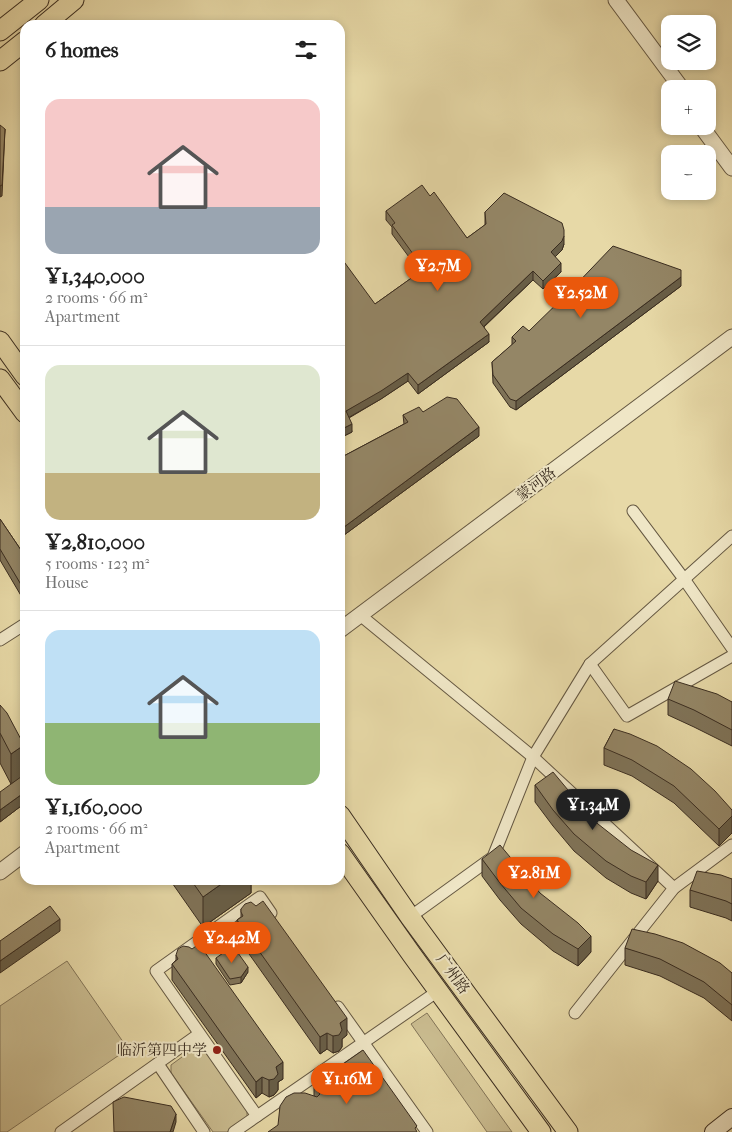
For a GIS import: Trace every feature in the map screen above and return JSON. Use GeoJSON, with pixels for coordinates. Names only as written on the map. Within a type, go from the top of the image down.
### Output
{"type":"FeatureCollection","features":[{"type":"Feature","properties":{"kind":"main road"},"geometry":{"type":"LineString","coordinates":[[0,31],[39,0]]}},
{"type":"Feature","properties":{"kind":"main road"},"geometry":{"type":"LineString","coordinates":[[50,20],[74,0]]}},
{"type":"Feature","properties":{"kind":"main road"},"geometry":{"type":"LineString","coordinates":[[0,61],[20,45]]}},
{"type":"Feature","properties":{"kind":"main road"},"geometry":{"type":"LineString","coordinates":[[0,341],[20,369]]}},
{"type":"Feature","properties":{"kind":"main road"},"geometry":{"type":"LineString","coordinates":[[0,379],[20,406]]}},
{"type":"Feature","properties":{"kind":"main road","name":"广州路"},"geometry":{"type":"LineString","coordinates":[[345,822],[410,917],[568,1131]]}},
{"type":"Feature","properties":{"kind":"main road","name":"广州路"},"geometry":{"type":"LineString","coordinates":[[345,860],[541,1132]]}},
{"type":"Feature","properties":{"kind":"main road"},"geometry":{"type":"LineString","coordinates":[[713,1132],[732,1118]]}},
{"type":"Feature","properties":{"kind":"street"},"geometry":{"type":"LineString","coordinates":[[608,0],[666,80]]}},
{"type":"Feature","properties":{"kind":"street"},"geometry":{"type":"LineString","coordinates":[[616,0],[675,80]]}},
{"type":"Feature","properties":{"kind":"street"},"geometry":{"type":"LineString","coordinates":[[716,133],[732,155]]}},
{"type":"Feature","properties":{"kind":"street"},"geometry":{"type":"LineString","coordinates":[[708,135],[732,168]]}},
{"type":"Feature","properties":{"kind":"street","name":"蒙河路"},"geometry":{"type":"LineString","coordinates":[[345,626],[732,337]]}},
{"type":"Feature","properties":{"kind":"street"},"geometry":{"type":"LineString","coordinates":[[633,510],[732,648]]}},
{"type":"Feature","properties":{"kind":"street"},"geometry":{"type":"LineString","coordinates":[[410,917],[493,857],[533,757],[590,664],[732,536]]}},
{"type":"Feature","properties":{"kind":"street"},"geometry":{"type":"LineString","coordinates":[[360,615],[533,757],[674,888]]}},
{"type":"Feature","properties":{"kind":"street"},"geometry":{"type":"LineString","coordinates":[[0,640],[20,627]]}},
{"type":"Feature","properties":{"kind":"street"},"geometry":{"type":"LineString","coordinates":[[590,664],[627,716],[732,656]]}},
{"type":"Feature","properties":{"kind":"street"},"geometry":{"type":"LineString","coordinates":[[575,1013],[674,888],[732,845]]}},
{"type":"Feature","properties":{"kind":"street"},"geometry":{"type":"LineString","coordinates":[[0,872],[20,857]]}},
{"type":"Feature","properties":{"kind":"street"},"geometry":{"type":"LineString","coordinates":[[0,883],[20,868]]}},
{"type":"Feature","properties":{"kind":"street"},"geometry":{"type":"LineString","coordinates":[[257,1116],[156,971],[260,897],[278,922]]}},
{"type":"Feature","properties":{"kind":"street"},"geometry":{"type":"LineString","coordinates":[[234,1132],[438,991]]}},
{"type":"Feature","properties":{"kind":"street"},"geometry":{"type":"LineString","coordinates":[[329,994],[427,1132]]}},
{"type":"Feature","properties":{"kind":"street"},"geometry":{"type":"LineString","coordinates":[[61,1132],[200,1034]]}},
{"type":"Feature","properties":{"kind":"street"},"geometry":{"type":"LineString","coordinates":[[158,1064],[204,1132]]}},
{"type":"Feature","properties":{"kind":"shaded area"},"geometry":{"type":"Polygon","coordinates":[[[67,961],[128,1049],[7,1132],[0,1132],[0,1006],[67,961]]]}},
{"type":"Feature","properties":{"kind":"shaded area"},"geometry":{"type":"Polygon","coordinates":[[[427,1013],[512,1132],[487,1132],[411,1024],[427,1013]]]}},
{"type":"Feature","properties":{"kind":"shaded area"},"geometry":{"type":"Polygon","coordinates":[[[197,1046],[202,1047],[247,1111],[247,1117],[227,1132],[213,1132],[171,1073],[171,1065],[197,1046]]]}},
{"type":"Feature","properties":{"kind":"building"},"geometry":{"type":"Polygon","coordinates":[[[0,125],[5,129],[2,185],[0,186],[0,125]]]}},
{"type":"Feature","properties":{"kind":"building"},"geometry":{"type":"Polygon","coordinates":[[[422,185],[430,196],[434,192],[467,238],[486,224],[485,212],[504,193],[562,223],[564,236],[562,241],[551,252],[561,263],[543,281],[533,271],[480,322],[489,334],[418,385],[408,373],[346,411],[352,424],[345,428],[345,263],[375,304],[424,269],[392,225],[395,223],[386,211],[422,185]]]}},
{"type":"Feature","properties":{"kind":"building"},"geometry":{"type":"Polygon","coordinates":[[[613,246],[681,270],[681,277],[516,401],[510,399],[493,375],[492,362],[516,341],[512,337],[523,326],[529,331],[613,246]]]}},
{"type":"Feature","properties":{"kind":"building"},"geometry":{"type":"Polygon","coordinates":[[[447,397],[457,399],[479,427],[345,526],[345,455],[408,422],[403,415],[419,407],[423,412],[447,397]]]}},
{"type":"Feature","properties":{"kind":"building"},"geometry":{"type":"Polygon","coordinates":[[[0,519],[20,549],[20,583],[0,549],[0,519]]]}},
{"type":"Feature","properties":{"kind":"building"},"geometry":{"type":"Polygon","coordinates":[[[675,681],[717,694],[732,702],[732,730],[668,699],[675,681]]]}},
{"type":"Feature","properties":{"kind":"building"},"geometry":{"type":"Polygon","coordinates":[[[0,705],[7,713],[20,737],[20,748],[11,754],[0,733],[0,705]]]}},
{"type":"Feature","properties":{"kind":"building"},"geometry":{"type":"Polygon","coordinates":[[[614,729],[657,746],[691,769],[732,810],[732,816],[719,829],[674,786],[632,760],[604,748],[614,729]]]}},
{"type":"Feature","properties":{"kind":"building"},"geometry":{"type":"Polygon","coordinates":[[[553,772],[593,820],[631,850],[658,865],[646,882],[631,876],[606,861],[574,834],[553,810],[535,785],[553,772]]]}},
{"type":"Feature","properties":{"kind":"building"},"geometry":{"type":"Polygon","coordinates":[[[20,778],[20,796],[0,810],[0,792],[20,778]]]}},
{"type":"Feature","properties":{"kind":"building"},"geometry":{"type":"Polygon","coordinates":[[[500,845],[540,893],[578,923],[591,936],[578,949],[553,934],[521,908],[482,859],[500,845]]]}},
{"type":"Feature","properties":{"kind":"building"},"geometry":{"type":"Polygon","coordinates":[[[697,871],[732,879],[732,904],[690,890],[697,871]]]}},
{"type":"Feature","properties":{"kind":"building"},"geometry":{"type":"Polygon","coordinates":[[[195,885],[220,885],[203,897],[195,885]]]}},
{"type":"Feature","properties":{"kind":"building"},"geometry":{"type":"Polygon","coordinates":[[[263,901],[347,1018],[340,1023],[342,1030],[339,1035],[333,1036],[327,1033],[320,1037],[237,920],[243,916],[241,909],[245,904],[251,902],[256,906],[263,901]]]}},
{"type":"Feature","properties":{"kind":"building"},"geometry":{"type":"Polygon","coordinates":[[[50,906],[60,919],[0,961],[0,941],[50,906]]]}},
{"type":"Feature","properties":{"kind":"building"},"geometry":{"type":"Polygon","coordinates":[[[632,929],[683,943],[720,963],[732,973],[732,1005],[704,982],[660,959],[625,948],[632,929]]]}},
{"type":"Feature","properties":{"kind":"building"},"geometry":{"type":"Polygon","coordinates":[[[199,944],[283,1062],[276,1067],[278,1074],[274,1079],[269,1080],[262,1077],[256,1082],[172,964],[178,959],[176,955],[178,949],[183,946],[192,949],[199,944]]]}},
{"type":"Feature","properties":{"kind":"building"},"geometry":{"type":"Polygon","coordinates":[[[233,946],[248,967],[241,977],[230,979],[216,958],[233,946]]]}},
{"type":"Feature","properties":{"kind":"building"},"geometry":{"type":"Polygon","coordinates":[[[363,1050],[417,1126],[415,1128],[417,1132],[268,1132],[278,1125],[280,1106],[286,1097],[294,1093],[305,1093],[317,1097],[320,1094],[314,1086],[322,1080],[329,1088],[349,1073],[343,1064],[363,1050]]]}},
{"type":"Feature","properties":{"kind":"building"},"geometry":{"type":"Polygon","coordinates":[[[124,1097],[171,1106],[176,1114],[170,1132],[114,1132],[113,1102],[124,1097]]]}},
{"type":"Feature","properties":{"kind":"place","name":"临沂第四中学"},"geometry":{"type":"Point","coordinates":[217,1050]}}]}
